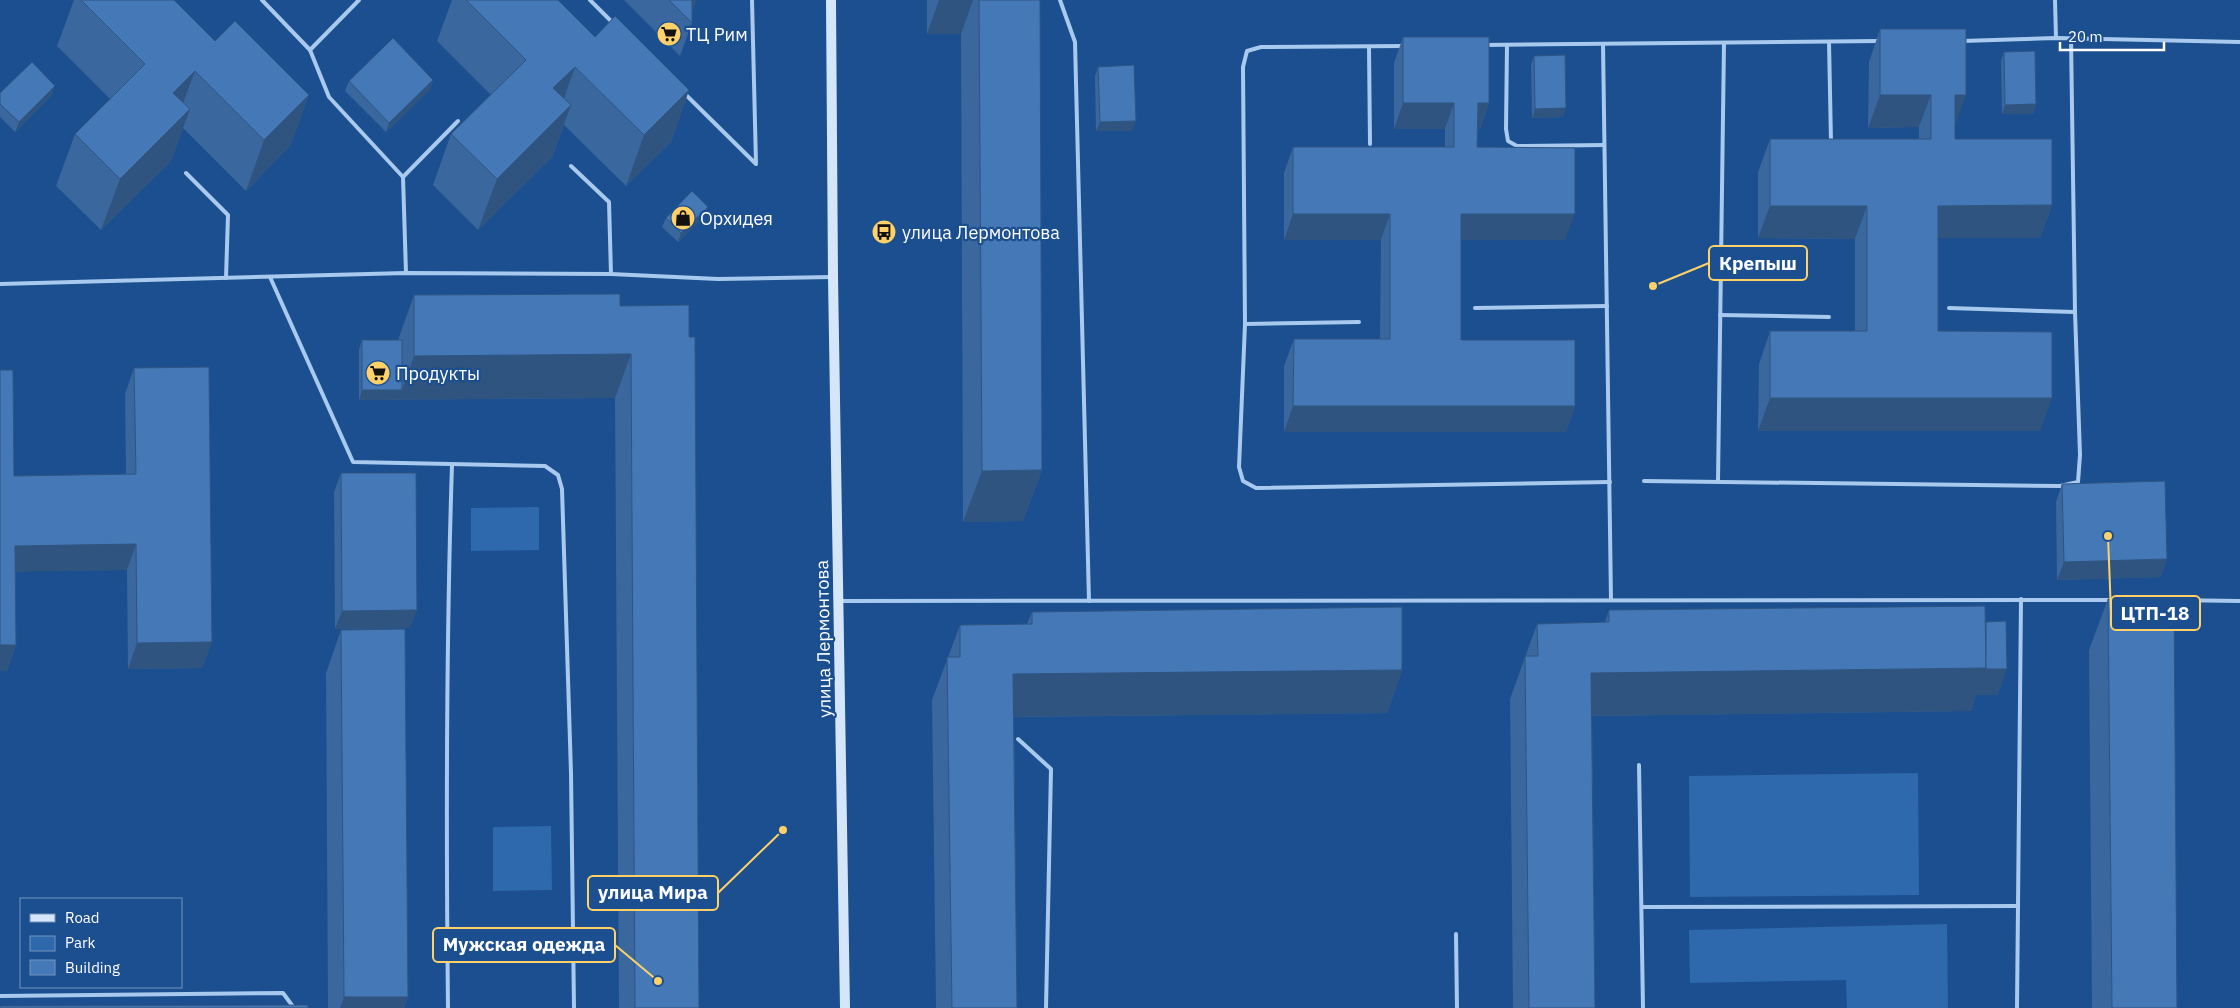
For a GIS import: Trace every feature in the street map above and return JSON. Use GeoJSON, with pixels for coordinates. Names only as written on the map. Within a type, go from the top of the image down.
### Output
{"type":"FeatureCollection","features":[{"type":"Feature","properties":{"kind":"street","name":"улица Лермонтова"},"geometry":{"type":"LineString","coordinates":[[831,0],[833,277],[845,1008]]}},
{"type":"Feature","properties":{"kind":"lane"},"geometry":{"type":"LineString","coordinates":[[262,0],[310,50],[329,96],[403,177],[406,273]]}},
{"type":"Feature","properties":{"kind":"lane"},"geometry":{"type":"LineString","coordinates":[[310,50],[359,0]]}},
{"type":"Feature","properties":{"kind":"lane"},"geometry":{"type":"LineString","coordinates":[[590,0],[616,26]]}},
{"type":"Feature","properties":{"kind":"lane"},"geometry":{"type":"LineString","coordinates":[[677,86],[756,164],[752,0]]}},
{"type":"Feature","properties":{"kind":"lane"},"geometry":{"type":"LineString","coordinates":[[1060,0],[1075,42],[1089,601]]}},
{"type":"Feature","properties":{"kind":"lane"},"geometry":{"type":"LineString","coordinates":[[2055,0],[2056,38]]}},
{"type":"Feature","properties":{"kind":"lane"},"geometry":{"type":"LineString","coordinates":[[1644,481],[2060,486],[2078,482],[2080,455],[2075,312],[2071,38]]}},
{"type":"Feature","properties":{"kind":"lane"},"geometry":{"type":"LineString","coordinates":[[1954,41],[2071,38],[2240,42]]}},
{"type":"Feature","properties":{"kind":"lane"},"geometry":{"type":"LineString","coordinates":[[1477,45],[1887,41]]}},
{"type":"Feature","properties":{"kind":"lane"},"geometry":{"type":"LineString","coordinates":[[1829,42],[1832,142]]}},
{"type":"Feature","properties":{"kind":"lane"},"geometry":{"type":"LineString","coordinates":[[1718,482],[1724,43]]}},
{"type":"Feature","properties":{"kind":"lane"},"geometry":{"type":"LineString","coordinates":[[1603,44],[1611,600]]}},
{"type":"Feature","properties":{"kind":"lane"},"geometry":{"type":"LineString","coordinates":[[1507,45],[1506,129],[1508,141],[1517,146],[1604,145]]}},
{"type":"Feature","properties":{"kind":"lane"},"geometry":{"type":"LineString","coordinates":[[1369,46],[1370,144]]}},
{"type":"Feature","properties":{"kind":"lane"},"geometry":{"type":"LineString","coordinates":[[1408,46],[1261,47],[1247,51],[1244,67],[1245,324],[1239,467],[1243,481],[1256,488],[1610,482]]}},
{"type":"Feature","properties":{"kind":"lane"},"geometry":{"type":"LineString","coordinates":[[403,177],[458,121]]}},
{"type":"Feature","properties":{"kind":"lane"},"geometry":{"type":"LineString","coordinates":[[571,166],[609,202],[611,274]]}},
{"type":"Feature","properties":{"kind":"lane"},"geometry":{"type":"LineString","coordinates":[[186,173],[228,215],[226,278]]}},
{"type":"Feature","properties":{"kind":"lane"},"geometry":{"type":"LineString","coordinates":[[0,284],[406,273],[611,274],[718,279],[833,277]]}},
{"type":"Feature","properties":{"kind":"lane"},"geometry":{"type":"LineString","coordinates":[[270,278],[353,462],[545,466],[558,475],[562,489],[571,773],[574,1008]]}},
{"type":"Feature","properties":{"kind":"lane"},"geometry":{"type":"LineString","coordinates":[[1475,308],[1607,306]]}},
{"type":"Feature","properties":{"kind":"lane"},"geometry":{"type":"LineString","coordinates":[[1949,308],[2075,312]]}},
{"type":"Feature","properties":{"kind":"lane"},"geometry":{"type":"LineString","coordinates":[[1720,315],[1829,317]]}},
{"type":"Feature","properties":{"kind":"lane"},"geometry":{"type":"LineString","coordinates":[[1245,324],[1359,322]]}},
{"type":"Feature","properties":{"kind":"lane"},"geometry":{"type":"LineString","coordinates":[[448,1008],[446,860],[447,652],[452,465]]}},
{"type":"Feature","properties":{"kind":"lane"},"geometry":{"type":"LineString","coordinates":[[2017,1008],[2021,600]]}},
{"type":"Feature","properties":{"kind":"lane"},"geometry":{"type":"LineString","coordinates":[[839,601],[2121,600]]}},
{"type":"Feature","properties":{"kind":"lane"},"geometry":{"type":"LineString","coordinates":[[2161,600],[2240,601]]}},
{"type":"Feature","properties":{"kind":"lane"},"geometry":{"type":"LineString","coordinates":[[1018,739],[1051,770],[1046,1008]]}},
{"type":"Feature","properties":{"kind":"lane"},"geometry":{"type":"LineString","coordinates":[[1639,765],[1643,1008]]}},
{"type":"Feature","properties":{"kind":"lane"},"geometry":{"type":"LineString","coordinates":[[1642,908],[2018,906]]}},
{"type":"Feature","properties":{"kind":"lane"},"geometry":{"type":"LineString","coordinates":[[1456,934],[1457,1008]]}},
{"type":"Feature","properties":{"kind":"lane"},"geometry":{"type":"LineString","coordinates":[[0,996],[284,993],[294,1008]]}},
{"type":"Feature","properties":{"kind":"green space"},"geometry":{"type":"Polygon","coordinates":[[[539,507],[539,550],[471,551],[471,508],[539,507]]]}},
{"type":"Feature","properties":{"kind":"green space"},"geometry":{"type":"Polygon","coordinates":[[[1918,773],[1919,895],[1690,897],[1689,776],[1918,773]]]}},
{"type":"Feature","properties":{"kind":"green space"},"geometry":{"type":"Polygon","coordinates":[[[551,826],[552,890],[493,891],[493,827],[551,826]]]}},
{"type":"Feature","properties":{"kind":"green space"},"geometry":{"type":"Polygon","coordinates":[[[1947,924],[1948,1008],[1847,1008],[1846,980],[1690,983],[1689,930],[1947,924]]]}},
{"type":"Feature","properties":{"kind":"building"},"geometry":{"type":"Polygon","coordinates":[[[81,0],[174,0],[215,41],[235,21],[309,95],[264,140],[195,71],[173,93],[190,109],[120,179],[75,134],[145,64],[81,0]]]}},
{"type":"Feature","properties":{"kind":"building"},"geometry":{"type":"Polygon","coordinates":[[[466,0],[558,0],[595,37],[615,16],[689,90],[644,135],[575,67],[553,88],[571,105],[497,179],[451,134],[526,60],[466,0]]]}},
{"type":"Feature","properties":{"kind":"building"},"geometry":{"type":"Polygon","coordinates":[[[669,0],[692,0],[692,23],[669,0]]]}},
{"type":"Feature","properties":{"kind":"building"},"geometry":{"type":"Polygon","coordinates":[[[979,0],[1040,0],[1042,470],[982,471],[979,0]]]}},
{"type":"Feature","properties":{"kind":"building"},"geometry":{"type":"Polygon","coordinates":[[[1880,29],[1966,29],[1966,95],[1955,95],[1955,139],[2052,139],[2052,205],[1938,206],[1938,331],[2052,332],[2052,398],[1770,398],[1770,331],[1867,331],[1867,206],[1770,206],[1770,139],[1931,139],[1931,95],[1880,95],[1880,29]]]}},
{"type":"Feature","properties":{"kind":"building"},"geometry":{"type":"Polygon","coordinates":[[[1403,37],[1489,37],[1489,103],[1478,103],[1477,147],[1575,148],[1575,214],[1461,214],[1461,340],[1575,340],[1575,406],[1293,406],[1294,339],[1390,339],[1390,214],[1293,214],[1293,147],[1454,147],[1454,103],[1403,103],[1403,37]]]}},
{"type":"Feature","properties":{"kind":"building"},"geometry":{"type":"Polygon","coordinates":[[[393,38],[433,80],[389,123],[349,81],[393,38]]]}},
{"type":"Feature","properties":{"kind":"building"},"geometry":{"type":"Polygon","coordinates":[[[2035,51],[2036,104],[2005,105],[2004,52],[2035,51]]]}},
{"type":"Feature","properties":{"kind":"building"},"geometry":{"type":"Polygon","coordinates":[[[1565,55],[1566,108],[1535,109],[1534,56],[1565,55]]]}},
{"type":"Feature","properties":{"kind":"building"},"geometry":{"type":"Polygon","coordinates":[[[32,62],[55,86],[19,122],[0,104],[0,93],[32,62]]]}},
{"type":"Feature","properties":{"kind":"building"},"geometry":{"type":"Polygon","coordinates":[[[1134,65],[1136,121],[1100,122],[1098,67],[1134,65]]]}},
{"type":"Feature","properties":{"kind":"building"},"geometry":{"type":"Polygon","coordinates":[[[692,191],[708,207],[681,233],[666,218],[692,191]]]}},
{"type":"Feature","properties":{"kind":"building"},"geometry":{"type":"Polygon","coordinates":[[[620,294],[620,306],[689,305],[689,337],[695,337],[699,1008],[635,1008],[631,354],[414,356],[414,295],[620,294]]]}},
{"type":"Feature","properties":{"kind":"building"},"geometry":{"type":"Polygon","coordinates":[[[362,340],[402,340],[402,390],[362,390],[362,340]]]}},
{"type":"Feature","properties":{"kind":"building"},"geometry":{"type":"Polygon","coordinates":[[[209,367],[212,642],[137,643],[136,544],[15,546],[16,645],[0,645],[0,370],[13,370],[14,476],[136,474],[134,368],[209,367]]]}},
{"type":"Feature","properties":{"kind":"building"},"geometry":{"type":"Polygon","coordinates":[[[341,473],[416,473],[417,610],[342,611],[341,473]]]}},
{"type":"Feature","properties":{"kind":"building"},"geometry":{"type":"Polygon","coordinates":[[[2165,481],[2167,559],[2064,562],[2062,484],[2165,481]]]}},
{"type":"Feature","properties":{"kind":"building"},"geometry":{"type":"Polygon","coordinates":[[[2174,598],[2177,1008],[2112,1008],[2108,599],[2174,598]]]}},
{"type":"Feature","properties":{"kind":"building"},"geometry":{"type":"Polygon","coordinates":[[[1985,606],[1986,668],[1591,673],[1595,1008],[1529,1008],[1525,656],[1538,656],[1537,624],[1609,622],[1609,610],[1985,606]]]}},
{"type":"Feature","properties":{"kind":"building"},"geometry":{"type":"Polygon","coordinates":[[[1402,607],[1402,670],[1013,674],[1017,1008],[952,1008],[947,657],[960,657],[960,625],[1032,624],[1032,612],[1402,607]]]}},
{"type":"Feature","properties":{"kind":"building"},"geometry":{"type":"Polygon","coordinates":[[[2006,621],[2007,669],[1986,669],[1986,622],[2006,621]]]}},
{"type":"Feature","properties":{"kind":"building"},"geometry":{"type":"Polygon","coordinates":[[[405,629],[408,997],[344,997],[341,630],[405,629]]]}},
{"type":"Feature","properties":{"kind":"building"},"geometry":{"type":"Polygon","coordinates":[[[308,1005],[308,1008],[0,1008],[0,1006],[308,1005]]]}},
{"type":"Feature","properties":{"kind":"place","name":"ТЦ Рим"},"geometry":{"type":"Point","coordinates":[669,34]}},
{"type":"Feature","properties":{"kind":"place","name":"Орхидея"},"geometry":{"type":"Point","coordinates":[683,218]}},
{"type":"Feature","properties":{"kind":"place","name":"улица Лермонтова"},"geometry":{"type":"Point","coordinates":[884,232]}},
{"type":"Feature","properties":{"kind":"place","name":"Крепыш"},"geometry":{"type":"Point","coordinates":[1653,286]}},
{"type":"Feature","properties":{"kind":"place","name":"Продукты"},"geometry":{"type":"Point","coordinates":[378,373]}},
{"type":"Feature","properties":{"kind":"place","name":"ЦТП-18"},"geometry":{"type":"Point","coordinates":[2108,536]}},
{"type":"Feature","properties":{"kind":"place","name":"улица Мира"},"geometry":{"type":"Point","coordinates":[783,830]}},
{"type":"Feature","properties":{"kind":"place","name":"Мужская одежда"},"geometry":{"type":"Point","coordinates":[658,981]}}]}
